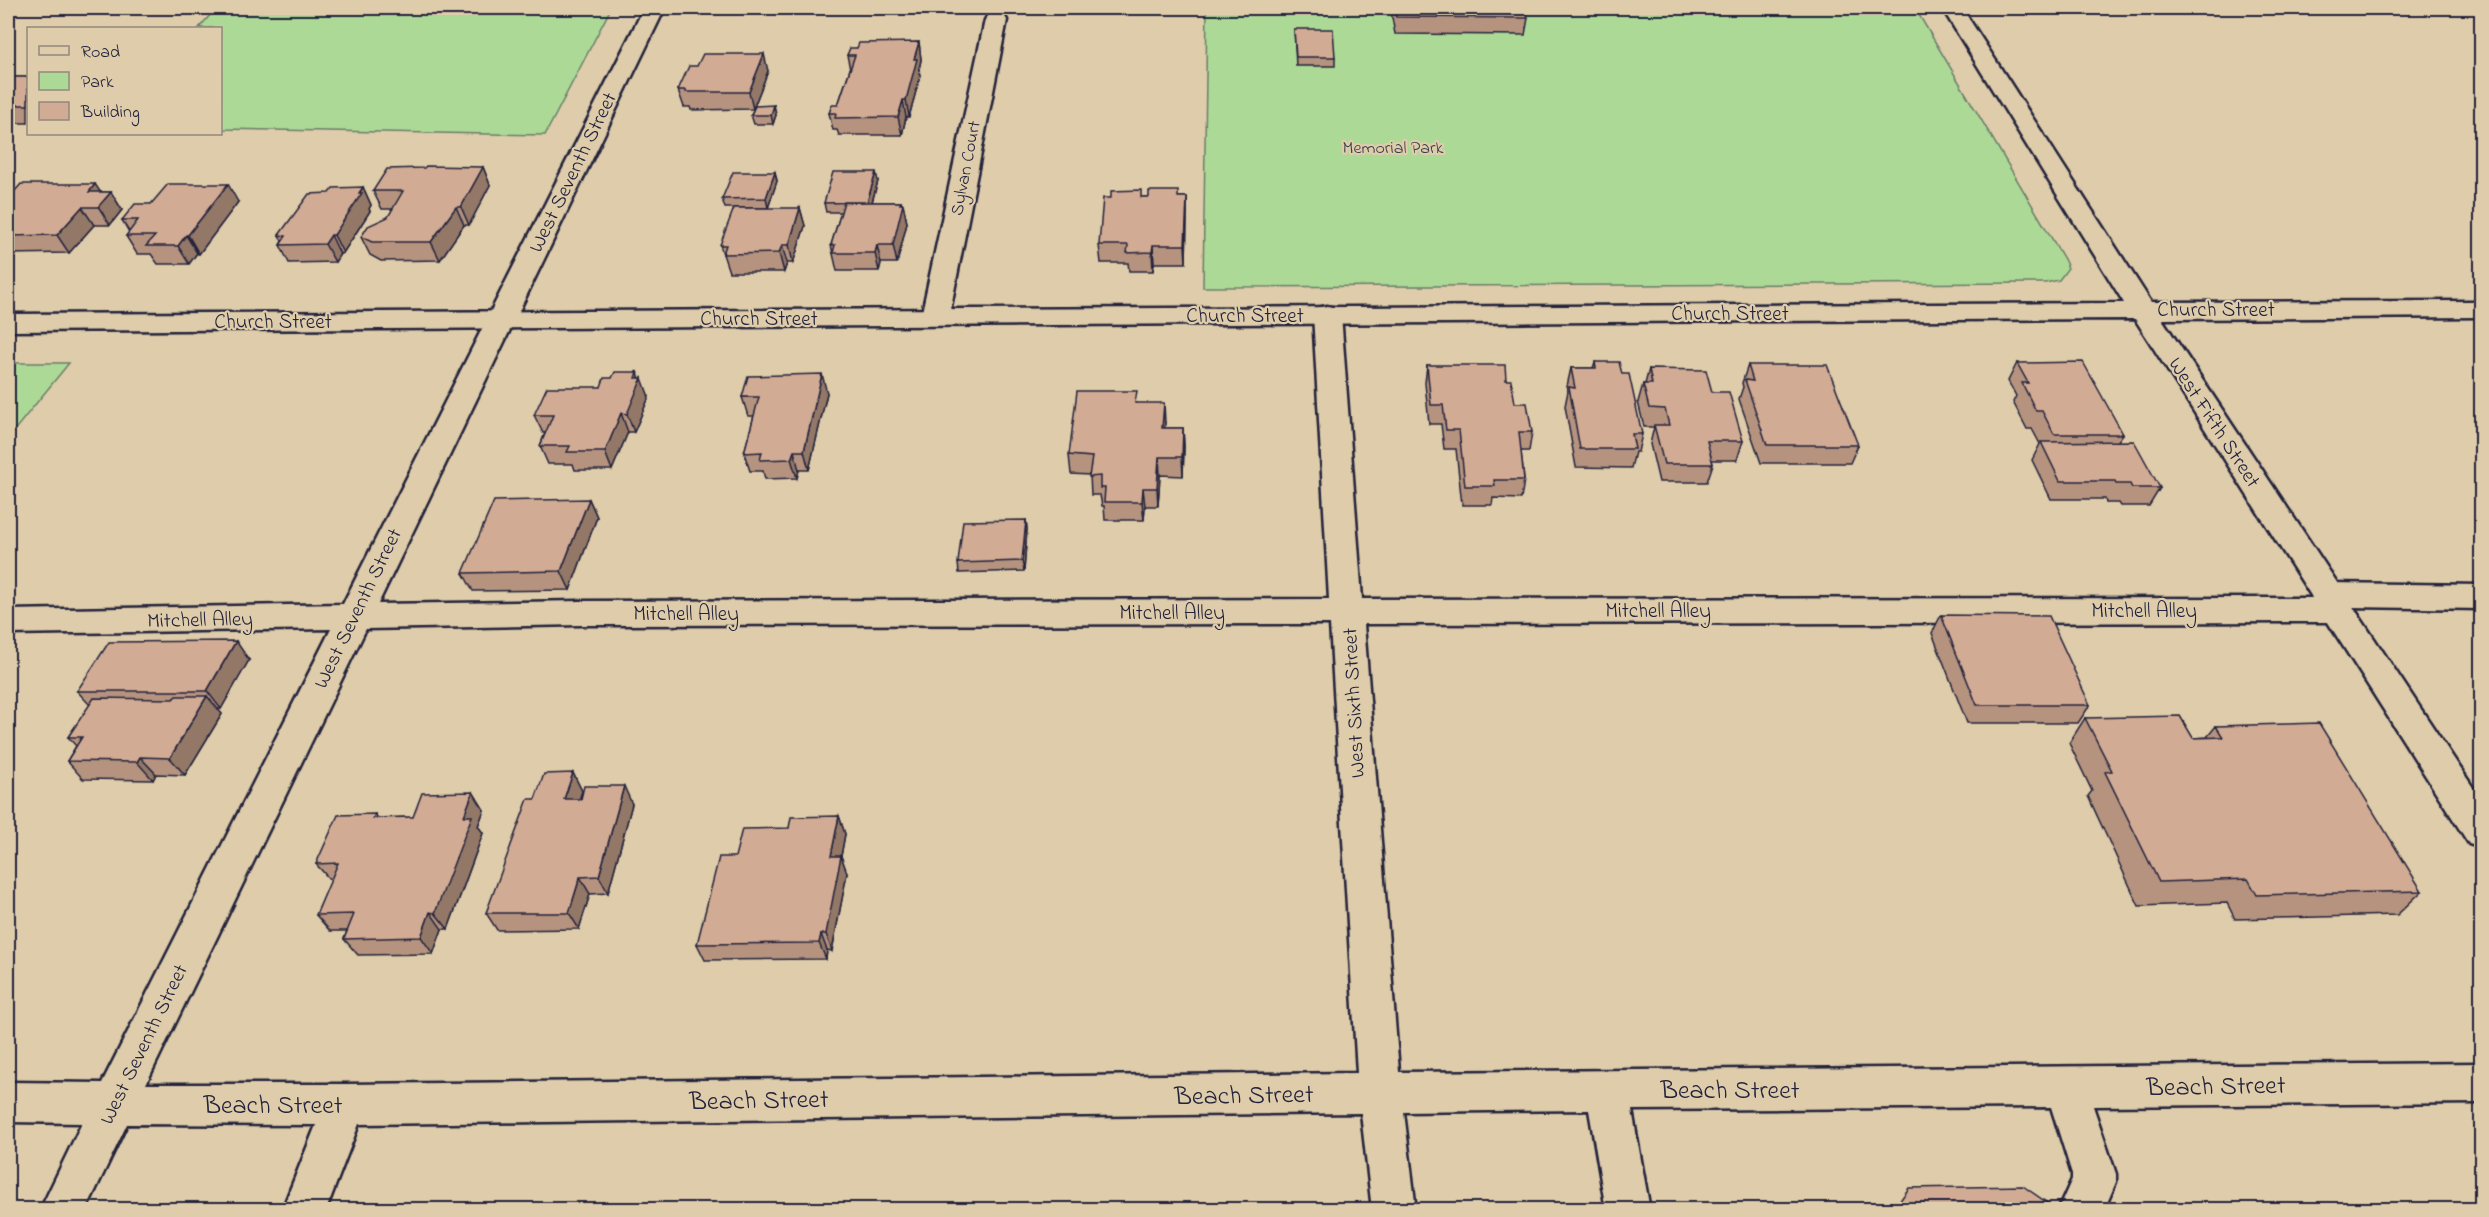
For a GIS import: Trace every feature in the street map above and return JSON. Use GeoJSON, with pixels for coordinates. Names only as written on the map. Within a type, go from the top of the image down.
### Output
{"type":"FeatureCollection","features":[{"type":"Feature","properties":{"kind":"street","name":"West Seventh Street"},"geometry":{"type":"LineString","coordinates":[[62,1209],[654,8]]}},
{"type":"Feature","properties":{"kind":"street","name":"West Fifth Street"},"geometry":{"type":"LineString","coordinates":[[1952,8],[2142,310],[2481,833]]}},
{"type":"Feature","properties":{"kind":"street","name":"Sylvan Court"},"geometry":{"type":"LineString","coordinates":[[935,317],[996,20]]}},
{"type":"Feature","properties":{"kind":"street","name":"Church Street"},"geometry":{"type":"LineString","coordinates":[[8,322],[2481,309]]}},
{"type":"Feature","properties":{"kind":"street","name":"West Sixth Street"},"geometry":{"type":"LineString","coordinates":[[1327,314],[1348,611],[1370,980],[1394,1209]]}},
{"type":"Feature","properties":{"kind":"street","name":"Mitchell Alley"},"geometry":{"type":"LineString","coordinates":[[8,622],[581,613],[1348,611],[2332,603],[2481,597]]}},
{"type":"Feature","properties":{"kind":"street","name":"Beach Street"},"geometry":{"type":"LineString","coordinates":[[8,1102],[345,1104],[1380,1092],[2481,1083]]}},
{"type":"Feature","properties":{"kind":"street"},"geometry":{"type":"LineString","coordinates":[[2066,1087],[2089,1151],[2094,1174],[2091,1189],[2080,1209]]}},
{"type":"Feature","properties":{"kind":"street"},"geometry":{"type":"LineString","coordinates":[[1607,1090],[1628,1209]]}},
{"type":"Feature","properties":{"kind":"street"},"geometry":{"type":"LineString","coordinates":[[304,1209],[345,1104]]}},
{"type":"Feature","properties":{"kind":"green space"},"geometry":{"type":"Polygon","coordinates":[[[216,8],[611,8],[545,135],[222,129],[222,27],[200,27],[216,8]]]}},
{"type":"Feature","properties":{"kind":"green space","name":"Memorial Park"},"geometry":{"type":"Polygon","coordinates":[[[1207,8],[1915,8],[2068,268],[2059,280],[2045,283],[1203,287],[1207,8]]]}},
{"type":"Feature","properties":{"kind":"green space"},"geometry":{"type":"Polygon","coordinates":[[[8,363],[69,363],[8,438],[8,363]]]}},
{"type":"Feature","properties":{"kind":"building"},"geometry":{"type":"Polygon","coordinates":[[[1394,8],[1525,8],[1528,18],[1396,17],[1394,8]]]}},
{"type":"Feature","properties":{"kind":"building"},"geometry":{"type":"Polygon","coordinates":[[[1294,29],[1333,29],[1335,57],[1296,57],[1294,29]]]}},
{"type":"Feature","properties":{"kind":"building"},"geometry":{"type":"Polygon","coordinates":[[[919,42],[906,100],[903,100],[898,117],[835,118],[836,113],[829,113],[832,105],[838,105],[855,55],[847,55],[850,48],[857,48],[859,43],[919,42]]]}},
{"type":"Feature","properties":{"kind":"building"},"geometry":{"type":"Polygon","coordinates":[[[703,54],[764,54],[749,92],[678,90],[689,66],[697,66],[703,54]]]}},
{"type":"Feature","properties":{"kind":"building"},"geometry":{"type":"Polygon","coordinates":[[[8,77],[27,77],[27,105],[8,105],[8,77]]]}},
{"type":"Feature","properties":{"kind":"building"},"geometry":{"type":"Polygon","coordinates":[[[774,105],[771,115],[751,115],[755,106],[774,105]]]}},
{"type":"Feature","properties":{"kind":"building"},"geometry":{"type":"Polygon","coordinates":[[[426,166],[483,167],[461,207],[456,207],[431,242],[372,242],[361,237],[368,226],[388,217],[403,191],[373,191],[387,169],[424,168],[426,166]]]}},
{"type":"Feature","properties":{"kind":"building"},"geometry":{"type":"Polygon","coordinates":[[[733,172],[775,172],[766,198],[722,199],[733,172]]]}},
{"type":"Feature","properties":{"kind":"building"},"geometry":{"type":"Polygon","coordinates":[[[833,172],[876,172],[867,202],[824,203],[833,172]]]}},
{"type":"Feature","properties":{"kind":"building"},"geometry":{"type":"Polygon","coordinates":[[[21,184],[95,184],[89,192],[111,192],[98,207],[82,207],[57,235],[8,236],[8,199],[21,184]]]}},
{"type":"Feature","properties":{"kind":"building"},"geometry":{"type":"Polygon","coordinates":[[[168,184],[228,184],[178,246],[146,246],[155,236],[126,236],[138,220],[122,220],[135,204],[151,204],[168,184]]]}},
{"type":"Feature","properties":{"kind":"building"},"geometry":{"type":"Polygon","coordinates":[[[363,187],[359,193],[362,193],[334,235],[331,235],[325,244],[280,245],[286,236],[279,235],[309,194],[329,193],[333,188],[363,187]]]}},
{"type":"Feature","properties":{"kind":"building"},"geometry":{"type":"Polygon","coordinates":[[[1141,190],[1141,197],[1149,197],[1149,191],[1178,191],[1178,197],[1187,197],[1185,245],[1153,245],[1152,252],[1127,253],[1128,245],[1099,245],[1103,198],[1111,198],[1111,191],[1141,190]]]}},
{"type":"Feature","properties":{"kind":"building"},"geometry":{"type":"Polygon","coordinates":[[[844,202],[901,202],[900,204],[903,204],[893,245],[877,245],[875,253],[833,253],[835,245],[831,245],[844,202]]]}},
{"type":"Feature","properties":{"kind":"building"},"geometry":{"type":"Polygon","coordinates":[[[734,208],[800,208],[789,245],[782,245],[779,253],[723,254],[726,245],[720,245],[734,208]]]}},
{"type":"Feature","properties":{"kind":"building"},"geometry":{"type":"Polygon","coordinates":[[[1595,362],[1619,362],[1622,374],[1629,374],[1642,434],[1632,434],[1635,449],[1580,449],[1569,387],[1575,388],[1571,368],[1596,368],[1595,362]]]}},
{"type":"Feature","properties":{"kind":"building"},"geometry":{"type":"Polygon","coordinates":[[[2083,362],[2123,434],[2054,434],[2042,411],[2036,411],[2022,383],[2028,383],[2017,363],[2083,362]]]}},
{"type":"Feature","properties":{"kind":"building"},"geometry":{"type":"Polygon","coordinates":[[[1427,365],[1505,365],[1506,380],[1511,380],[1515,403],[1527,403],[1532,432],[1519,432],[1524,480],[1494,480],[1495,486],[1465,486],[1459,430],[1446,430],[1443,405],[1431,405],[1427,365]]]}},
{"type":"Feature","properties":{"kind":"building"},"geometry":{"type":"Polygon","coordinates":[[[1748,365],[1827,365],[1858,445],[1767,445],[1745,380],[1753,381],[1748,365]]]}},
{"type":"Feature","properties":{"kind":"building"},"geometry":{"type":"Polygon","coordinates":[[[1649,369],[1706,370],[1712,392],[1729,392],[1743,441],[1707,441],[1713,464],[1664,464],[1654,425],[1669,425],[1665,409],[1649,408],[1643,384],[1652,384],[1649,369]]]}},
{"type":"Feature","properties":{"kind":"building"},"geometry":{"type":"Polygon","coordinates":[[[615,372],[637,372],[635,378],[642,378],[627,414],[621,413],[605,452],[567,452],[570,446],[540,446],[553,415],[534,415],[547,387],[601,387],[604,378],[612,378],[615,372]]]}},
{"type":"Feature","properties":{"kind":"building"},"geometry":{"type":"Polygon","coordinates":[[[822,374],[804,451],[794,451],[791,459],[760,460],[762,452],[744,453],[759,397],[742,397],[748,376],[822,374]]]}},
{"type":"Feature","properties":{"kind":"building"},"geometry":{"type":"Polygon","coordinates":[[[1077,391],[1137,391],[1135,403],[1164,403],[1162,428],[1183,428],[1182,457],[1159,457],[1157,488],[1143,488],[1142,502],[1104,502],[1105,488],[1100,488],[1100,476],[1089,477],[1092,457],[1069,455],[1077,391]]]}},
{"type":"Feature","properties":{"kind":"building"},"geometry":{"type":"Polygon","coordinates":[[[2134,441],[2160,488],[2132,488],[2130,484],[2116,484],[2115,481],[2060,481],[2041,442],[2134,441]]]}},
{"type":"Feature","properties":{"kind":"building"},"geometry":{"type":"Polygon","coordinates":[[[589,499],[561,571],[463,573],[494,501],[589,499]]]}},
{"type":"Feature","properties":{"kind":"building"},"geometry":{"type":"Polygon","coordinates":[[[1026,520],[1022,561],[958,563],[963,521],[1026,520]]]}},
{"type":"Feature","properties":{"kind":"building"},"geometry":{"type":"Polygon","coordinates":[[[1941,615],[2049,616],[2090,705],[1977,705],[1941,615]]]}},
{"type":"Feature","properties":{"kind":"building"},"geometry":{"type":"Polygon","coordinates":[[[236,641],[207,691],[77,691],[109,642],[236,641]]]}},
{"type":"Feature","properties":{"kind":"building"},"geometry":{"type":"Polygon","coordinates":[[[176,696],[207,696],[170,758],[140,757],[137,762],[67,761],[82,737],[68,737],[94,698],[173,699],[176,696]]]}},
{"type":"Feature","properties":{"kind":"building"},"geometry":{"type":"Polygon","coordinates":[[[2180,716],[2193,738],[2223,737],[2216,726],[2319,723],[2422,891],[2257,895],[2248,879],[2159,882],[2105,772],[2112,771],[2085,718],[2180,716]]]}},
{"type":"Feature","properties":{"kind":"building"},"geometry":{"type":"Polygon","coordinates":[[[573,773],[564,799],[581,799],[584,786],[624,786],[599,876],[580,877],[569,913],[486,913],[528,799],[535,799],[544,774],[573,773]]]}},
{"type":"Feature","properties":{"kind":"building"},"geometry":{"type":"Polygon","coordinates":[[[473,792],[464,816],[472,816],[435,913],[430,912],[421,937],[344,939],[354,914],[316,915],[338,863],[316,864],[338,815],[375,814],[373,818],[413,817],[422,793],[473,792]]]}},
{"type":"Feature","properties":{"kind":"building"},"geometry":{"type":"Polygon","coordinates":[[[839,816],[831,856],[841,856],[826,934],[821,934],[819,943],[697,944],[719,857],[735,857],[742,829],[789,828],[791,817],[839,816]]]}},
{"type":"Feature","properties":{"kind":"building"},"geometry":{"type":"Polygon","coordinates":[[[2023,1186],[2056,1209],[1894,1209],[1909,1188],[2023,1186]]]}}]}
